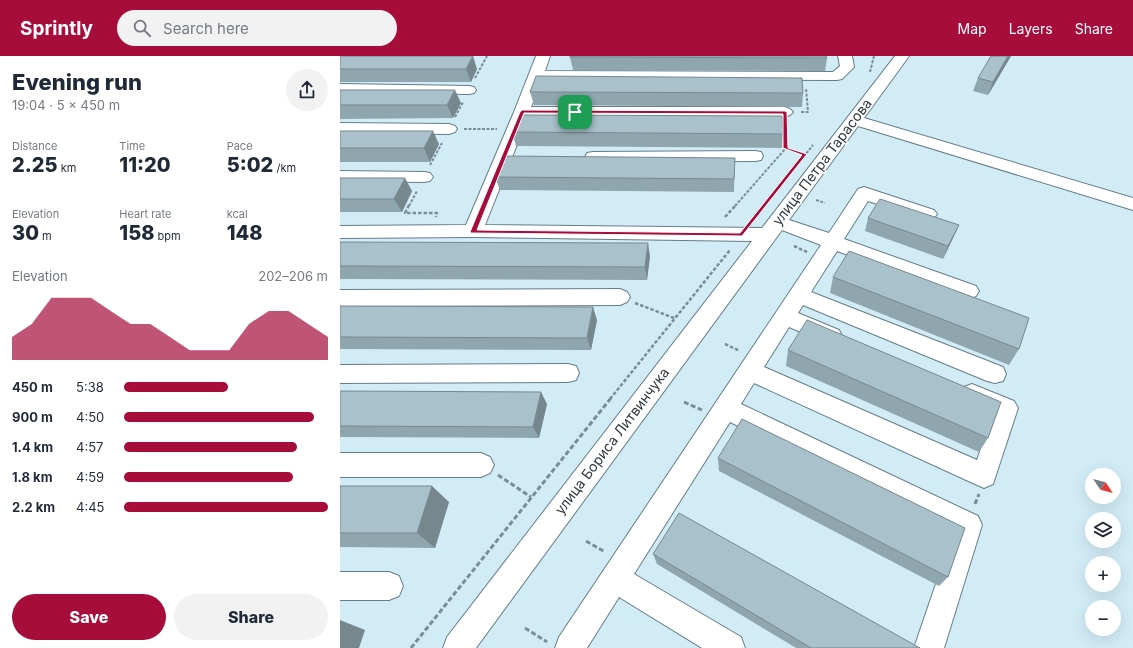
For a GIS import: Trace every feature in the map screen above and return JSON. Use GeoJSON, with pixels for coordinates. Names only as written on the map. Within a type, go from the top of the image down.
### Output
{"type":"FeatureCollection","features":[{"type":"Feature","properties":{"kind":"street"},"geometry":{"type":"LineString","coordinates":[[473,232],[511,158],[522,112],[543,56]]}},
{"type":"Feature","properties":{"kind":"street"},"geometry":{"type":"LineString","coordinates":[[536,74],[837,76],[847,66],[845,56]]}},
{"type":"Feature","properties":{"kind":"street","name":"улица Петра Тарасова"},"geometry":{"type":"LineString","coordinates":[[340,232],[742,234],[772,228],[902,56]]}},
{"type":"Feature","properties":{"kind":"street"},"geometry":{"type":"LineString","coordinates":[[340,88],[469,90]]}},
{"type":"Feature","properties":{"kind":"street"},"geometry":{"type":"LineString","coordinates":[[522,112],[785,112]]}},
{"type":"Feature","properties":{"kind":"street"},"geometry":{"type":"LineString","coordinates":[[854,120],[1133,204]]}},
{"type":"Feature","properties":{"kind":"street"},"geometry":{"type":"LineString","coordinates":[[340,128],[449,129]]}},
{"type":"Feature","properties":{"kind":"street"},"geometry":{"type":"LineString","coordinates":[[574,158],[755,156]]}},
{"type":"Feature","properties":{"kind":"street"},"geometry":{"type":"LineString","coordinates":[[340,176],[424,177]]}},
{"type":"Feature","properties":{"kind":"street"},"geometry":{"type":"LineString","coordinates":[[571,645],[864,193],[928,214]]}},
{"type":"Feature","properties":{"kind":"street"},"geometry":{"type":"LineString","coordinates":[[772,228],[833,242],[969,291]]}},
{"type":"Feature","properties":{"kind":"street","name":"улица Бориса Литвинчука"},"geometry":{"type":"LineString","coordinates":[[458,648],[772,228]]}},
{"type":"Feature","properties":{"kind":"street"},"geometry":{"type":"LineString","coordinates":[[798,296],[995,374]]}},
{"type":"Feature","properties":{"kind":"street"},"geometry":{"type":"LineString","coordinates":[[340,298],[620,297]]}},
{"type":"Feature","properties":{"kind":"street"},"geometry":{"type":"LineString","coordinates":[[784,316],[849,343]]}},
{"type":"Feature","properties":{"kind":"street"},"geometry":{"type":"LineString","coordinates":[[749,371],[984,476],[1006,408],[956,388]]}},
{"type":"Feature","properties":{"kind":"street"},"geometry":{"type":"LineString","coordinates":[[340,374],[568,373]]}},
{"type":"Feature","properties":{"kind":"street"},"geometry":{"type":"LineString","coordinates":[[725,408],[969,525],[929,648]]}},
{"type":"Feature","properties":{"kind":"street"},"geometry":{"type":"LineString","coordinates":[[340,465],[481,465]]}},
{"type":"Feature","properties":{"kind":"street"},"geometry":{"type":"LineString","coordinates":[[615,578],[730,648]]}},
{"type":"Feature","properties":{"kind":"street"},"geometry":{"type":"LineString","coordinates":[[340,586],[389,586]]}},
{"type":"Feature","properties":{"kind":"path"},"geometry":{"type":"LineString","coordinates":[[435,219],[437,213],[405,213],[487,56]]}},
{"type":"Feature","properties":{"kind":"path"},"geometry":{"type":"LineString","coordinates":[[870,72],[874,56]]}},
{"type":"Feature","properties":{"kind":"path"},"geometry":{"type":"LineString","coordinates":[[865,78],[878,61]]}},
{"type":"Feature","properties":{"kind":"path"},"geometry":{"type":"LineString","coordinates":[[720,217],[727,217],[786,148],[785,112],[808,112],[805,76]]}},
{"type":"Feature","properties":{"kind":"path"},"geometry":{"type":"LineString","coordinates":[[473,129],[492,129]]}},
{"type":"Feature","properties":{"kind":"path"},"geometry":{"type":"LineString","coordinates":[[410,648],[814,143]]}},
{"type":"Feature","properties":{"kind":"path"},"geometry":{"type":"LineString","coordinates":[[786,148],[805,154]]}},
{"type":"Feature","properties":{"kind":"path"},"geometry":{"type":"LineString","coordinates":[[620,297],[674,318]]}},
{"type":"Feature","properties":{"kind":"path"},"geometry":{"type":"LineString","coordinates":[[481,465],[531,496]]}},
{"type":"Feature","properties":{"kind":"path"},"geometry":{"type":"LineString","coordinates":[[969,525],[984,476]]}},
{"type":"Feature","properties":{"kind":"path"},"geometry":{"type":"LineString","coordinates":[[525,628],[571,645]]}},
{"type":"Feature","properties":{"kind":"building"},"geometry":{"type":"Polygon","coordinates":[[[340,56],[473,56],[466,69],[340,69],[340,56]]]}},
{"type":"Feature","properties":{"kind":"building"},"geometry":{"type":"Polygon","coordinates":[[[826,56],[827,58],[570,57],[826,56]]]}},
{"type":"Feature","properties":{"kind":"building"},"geometry":{"type":"Polygon","coordinates":[[[991,56],[1008,56],[993,82],[978,78],[991,56]]]}},
{"type":"Feature","properties":{"kind":"building"},"geometry":{"type":"Polygon","coordinates":[[[536,76],[802,78],[803,93],[530,92],[536,76]]]}},
{"type":"Feature","properties":{"kind":"building"},"geometry":{"type":"Polygon","coordinates":[[[340,90],[455,90],[447,105],[340,105],[340,90]]]}},
{"type":"Feature","properties":{"kind":"building"},"geometry":{"type":"Polygon","coordinates":[[[519,115],[782,116],[783,134],[512,132],[519,115]]]}},
{"type":"Feature","properties":{"kind":"building"},"geometry":{"type":"Polygon","coordinates":[[[340,131],[433,131],[424,148],[340,148],[340,131]]]}},
{"type":"Feature","properties":{"kind":"building"},"geometry":{"type":"Polygon","coordinates":[[[503,156],[735,158],[734,179],[495,177],[503,156]]]}},
{"type":"Feature","properties":{"kind":"building"},"geometry":{"type":"Polygon","coordinates":[[[340,178],[405,178],[394,199],[340,199],[340,178]]]}},
{"type":"Feature","properties":{"kind":"building"},"geometry":{"type":"Polygon","coordinates":[[[880,199],[959,225],[948,246],[868,218],[880,199]]]}},
{"type":"Feature","properties":{"kind":"building"},"geometry":{"type":"Polygon","coordinates":[[[340,242],[648,243],[645,267],[340,266],[340,242]]]}},
{"type":"Feature","properties":{"kind":"building"},"geometry":{"type":"Polygon","coordinates":[[[849,251],[1029,318],[1019,349],[833,277],[849,251]]]}},
{"type":"Feature","properties":{"kind":"building"},"geometry":{"type":"Polygon","coordinates":[[[340,306],[593,307],[587,338],[340,337],[340,306]]]}},
{"type":"Feature","properties":{"kind":"building"},"geometry":{"type":"Polygon","coordinates":[[[807,320],[1001,402],[988,438],[788,350],[807,320]]]}},
{"type":"Feature","properties":{"kind":"building"},"geometry":{"type":"Polygon","coordinates":[[[340,391],[541,392],[533,427],[340,426],[340,391]]]}},
{"type":"Feature","properties":{"kind":"building"},"geometry":{"type":"Polygon","coordinates":[[[742,419],[965,528],[948,577],[718,458],[742,419]]]}},
{"type":"Feature","properties":{"kind":"building"},"geometry":{"type":"Polygon","coordinates":[[[340,486],[432,486],[417,533],[340,533],[340,486]]]}},
{"type":"Feature","properties":{"kind":"building"},"geometry":{"type":"Polygon","coordinates":[[[679,513],[920,648],[811,648],[653,554],[679,513]]]}},
{"type":"Feature","properties":{"kind":"route"},"geometry":{"type":"LineString","coordinates":[[522,112],[575,112],[785,112],[786,148],[805,154],[742,234],[473,232],[522,112]]}}]}
